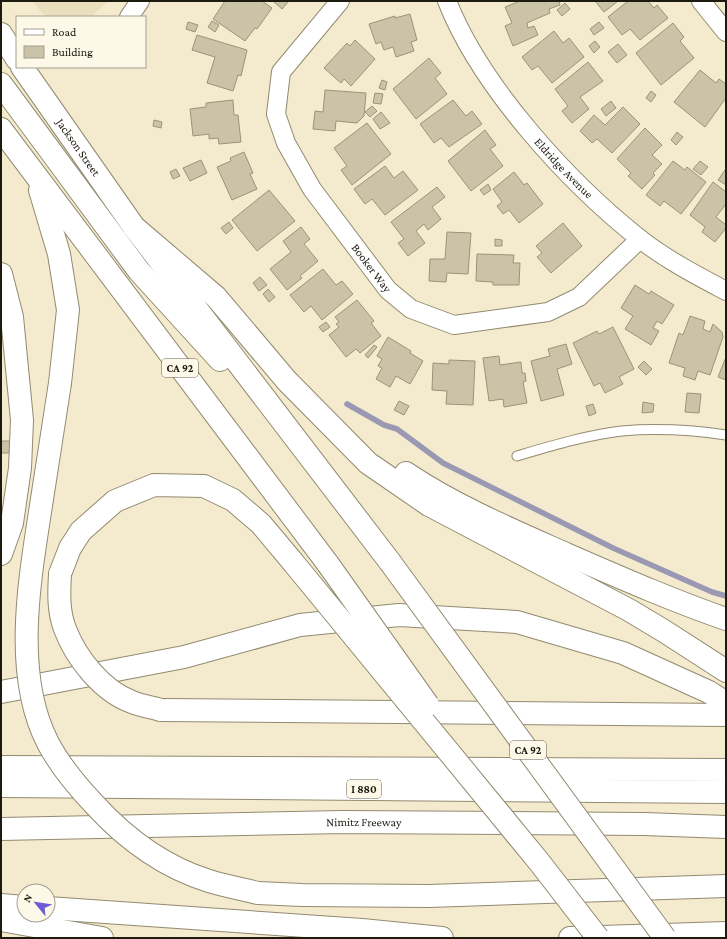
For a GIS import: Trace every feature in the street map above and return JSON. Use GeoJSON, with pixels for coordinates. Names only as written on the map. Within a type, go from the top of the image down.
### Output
{"type":"FeatureCollection","features":[{"type":"Feature","properties":{"kind":"highway"},"geometry":{"type":"LineString","coordinates":[[1,34],[16,57]]}},
{"type":"Feature","properties":{"kind":"highway","name":"Jackson Street"},"geometry":{"type":"LineString","coordinates":[[23,68],[134,227]]}},
{"type":"Feature","properties":{"kind":"highway"},"geometry":{"type":"LineString","coordinates":[[1,84],[139,271],[321,472]]}},
{"type":"Feature","properties":{"kind":"highway","name":"CA 92"},"geometry":{"type":"LineString","coordinates":[[1,129],[328,564],[540,863],[598,938]]}},
{"type":"Feature","properties":{"kind":"highway"},"geometry":{"type":"LineString","coordinates":[[33,170],[59,254],[68,310],[60,383],[30,578],[26,624],[30,677],[37,712],[48,743],[74,783],[124,835],[152,854],[181,870],[209,881],[258,893],[302,895],[429,896],[726,886]]}},
{"type":"Feature","properties":{"kind":"highway"},"geometry":{"type":"LineString","coordinates":[[134,227],[216,297],[287,381],[368,463],[429,505],[622,606],[726,671]]}},
{"type":"Feature","properties":{"kind":"highway","name":"CA 92"},"geometry":{"type":"LineString","coordinates":[[134,227],[390,562],[665,938]]}},
{"type":"Feature","properties":{"kind":"highway"},"geometry":{"type":"LineString","coordinates":[[1,274],[12,316],[22,420],[20,468],[12,522],[1,554]]}},
{"type":"Feature","properties":{"kind":"highway"},"geometry":{"type":"LineString","coordinates":[[326,422],[450,500],[535,540],[680,603],[726,619]]}},
{"type":"Feature","properties":{"kind":"highway"},"geometry":{"type":"LineString","coordinates":[[540,863],[292,561],[261,524],[234,500],[204,486],[154,485],[115,501],[81,531],[70,548],[60,574],[59,603],[65,628],[81,658],[104,685],[131,702],[161,710],[726,715]]}},
{"type":"Feature","properties":{"kind":"highway"},"geometry":{"type":"LineString","coordinates":[[1,692],[184,657],[300,625],[399,615],[517,622],[623,653],[709,692],[726,703]]}},
{"type":"Feature","properties":{"kind":"highway","name":"I 880"},"geometry":{"type":"LineString","coordinates":[[1,766],[726,770]]}},
{"type":"Feature","properties":{"kind":"highway","name":"I 880"},"geometry":{"type":"LineString","coordinates":[[1,786],[726,792]]}},
{"type":"Feature","properties":{"kind":"highway","name":"Nimitz Freeway"},"geometry":{"type":"LineString","coordinates":[[1,828],[343,822],[644,824],[726,827]]}},
{"type":"Feature","properties":{"kind":"highway"},"geometry":{"type":"LineString","coordinates":[[1,905],[16,906]]}},
{"type":"Feature","properties":{"kind":"highway"},"geometry":{"type":"LineString","coordinates":[[56,909],[362,930],[442,938]]}},
{"type":"Feature","properties":{"kind":"highway"},"geometry":{"type":"LineString","coordinates":[[1,920],[79,936],[102,938]]}},
{"type":"Feature","properties":{"kind":"highway"},"geometry":{"type":"LineString","coordinates":[[570,938],[726,933]]}},
{"type":"Feature","properties":{"kind":"street"},"geometry":{"type":"LineString","coordinates":[[129,16],[140,1]]}},
{"type":"Feature","properties":{"kind":"street","name":"Booker Way"},"geometry":{"type":"LineString","coordinates":[[340,1],[281,72],[276,114],[286,143],[312,190],[388,290],[411,309],[454,325],[548,312],[579,297],[640,239]]}},
{"type":"Feature","properties":{"kind":"street","name":"Eldridge Avenue"},"geometry":{"type":"LineString","coordinates":[[447,1],[458,28],[503,99],[570,177],[640,239],[684,269],[726,291]]}},
{"type":"Feature","properties":{"kind":"street"},"geometry":{"type":"LineString","coordinates":[[701,1],[726,32]]}},
{"type":"Feature","properties":{"kind":"lane"},"geometry":{"type":"LineString","coordinates":[[517,456],[563,443],[621,431],[678,430],[726,435]]}},
{"type":"Feature","properties":{"kind":"shaded area"},"geometry":{"type":"Polygon","coordinates":[[[32,1],[108,1],[92,16],[45,16],[32,1]]]}},
{"type":"Feature","properties":{"kind":"building"},"geometry":{"type":"Polygon","coordinates":[[[225,1],[262,1],[272,8],[257,29],[255,28],[245,41],[213,19],[225,1]]]}},
{"type":"Feature","properties":{"kind":"building"},"geometry":{"type":"Polygon","coordinates":[[[273,1],[289,1],[282,9],[273,1]]]}},
{"type":"Feature","properties":{"kind":"building"},"geometry":{"type":"Polygon","coordinates":[[[520,1],[559,1],[560,5],[549,9],[550,13],[527,23],[528,28],[534,26],[538,35],[513,46],[505,26],[512,23],[505,7],[520,1]]]}},
{"type":"Feature","properties":{"kind":"building"},"geometry":{"type":"Polygon","coordinates":[[[595,1],[618,1],[604,12],[595,1]]]}},
{"type":"Feature","properties":{"kind":"building"},"geometry":{"type":"Polygon","coordinates":[[[628,1],[648,1],[654,8],[657,5],[668,18],[640,40],[630,29],[622,35],[608,17],[628,1]]]}},
{"type":"Feature","properties":{"kind":"building"},"geometry":{"type":"Polygon","coordinates":[[[565,3],[570,9],[562,16],[557,10],[565,3]]]}},
{"type":"Feature","properties":{"kind":"building"},"geometry":{"type":"Polygon","coordinates":[[[410,14],[417,40],[411,42],[414,51],[396,57],[393,47],[384,50],[381,42],[376,44],[369,24],[395,16],[395,18],[410,14]]]}},
{"type":"Feature","properties":{"kind":"building"},"geometry":{"type":"Polygon","coordinates":[[[212,21],[219,25],[215,32],[208,27],[212,21]]]}},
{"type":"Feature","properties":{"kind":"building"},"geometry":{"type":"Polygon","coordinates":[[[188,22],[198,25],[195,32],[186,29],[188,22]]]}},
{"type":"Feature","properties":{"kind":"building"},"geometry":{"type":"Polygon","coordinates":[[[599,22],[604,28],[594,35],[590,29],[599,22]]]}},
{"type":"Feature","properties":{"kind":"building"},"geometry":{"type":"Polygon","coordinates":[[[673,23],[684,37],[680,41],[694,58],[661,85],[636,53],[673,23]]]}},
{"type":"Feature","properties":{"kind":"building"},"geometry":{"type":"Polygon","coordinates":[[[554,31],[563,43],[569,38],[584,57],[552,83],[538,66],[532,70],[522,57],[554,31]]]}},
{"type":"Feature","properties":{"kind":"building"},"geometry":{"type":"Polygon","coordinates":[[[197,35],[247,50],[241,76],[238,75],[233,91],[207,83],[215,57],[192,50],[197,35]]]}},
{"type":"Feature","properties":{"kind":"building"},"geometry":{"type":"Polygon","coordinates":[[[355,40],[375,59],[351,86],[344,79],[341,83],[324,68],[347,43],[350,46],[355,40]]]}},
{"type":"Feature","properties":{"kind":"building"},"geometry":{"type":"Polygon","coordinates":[[[595,41],[600,47],[594,53],[589,46],[595,41]]]}},
{"type":"Feature","properties":{"kind":"building"},"geometry":{"type":"Polygon","coordinates":[[[618,44],[627,55],[617,63],[608,52],[618,44]]]}},
{"type":"Feature","properties":{"kind":"building"},"geometry":{"type":"Polygon","coordinates":[[[429,58],[441,73],[435,78],[447,94],[416,119],[393,89],[429,58]]]}},
{"type":"Feature","properties":{"kind":"building"},"geometry":{"type":"Polygon","coordinates":[[[588,62],[603,81],[580,97],[589,109],[572,123],[562,111],[568,106],[555,89],[588,62]]]}},
{"type":"Feature","properties":{"kind":"building"},"geometry":{"type":"Polygon","coordinates":[[[700,70],[716,83],[719,79],[726,84],[726,98],[705,127],[674,102],[700,70]]]}},
{"type":"Feature","properties":{"kind":"building"},"geometry":{"type":"Polygon","coordinates":[[[382,80],[387,82],[385,90],[379,88],[382,80]]]}},
{"type":"Feature","properties":{"kind":"building"},"geometry":{"type":"Polygon","coordinates":[[[325,90],[366,93],[364,116],[357,123],[336,121],[335,131],[313,129],[315,111],[323,112],[325,90]]]}},
{"type":"Feature","properties":{"kind":"building"},"geometry":{"type":"Polygon","coordinates":[[[651,91],[656,95],[651,102],[646,98],[651,91]]]}},
{"type":"Feature","properties":{"kind":"building"},"geometry":{"type":"Polygon","coordinates":[[[375,93],[383,94],[381,104],[373,103],[375,93]]]}},
{"type":"Feature","properties":{"kind":"building"},"geometry":{"type":"Polygon","coordinates":[[[233,100],[234,115],[238,115],[241,142],[219,144],[218,138],[209,139],[209,134],[193,136],[190,109],[206,107],[206,103],[233,100]]]}},
{"type":"Feature","properties":{"kind":"building"},"geometry":{"type":"Polygon","coordinates":[[[453,100],[466,116],[472,111],[482,124],[449,147],[441,138],[434,143],[420,124],[453,100]]]}},
{"type":"Feature","properties":{"kind":"building"},"geometry":{"type":"Polygon","coordinates":[[[611,101],[616,108],[606,116],[601,109],[611,101]]]}},
{"type":"Feature","properties":{"kind":"building"},"geometry":{"type":"Polygon","coordinates":[[[372,106],[377,111],[370,117],[365,112],[372,106]]]}},
{"type":"Feature","properties":{"kind":"building"},"geometry":{"type":"Polygon","coordinates":[[[623,107],[640,124],[612,153],[597,139],[592,143],[580,131],[594,115],[605,125],[623,107]]]}},
{"type":"Feature","properties":{"kind":"building"},"geometry":{"type":"Polygon","coordinates":[[[381,112],[390,123],[380,129],[373,119],[381,112]]]}},
{"type":"Feature","properties":{"kind":"building"},"geometry":{"type":"Polygon","coordinates":[[[154,120],[162,122],[161,128],[153,126],[154,120]]]}},
{"type":"Feature","properties":{"kind":"building"},"geometry":{"type":"Polygon","coordinates":[[[367,123],[391,154],[352,185],[341,170],[347,166],[334,148],[367,123]]]}},
{"type":"Feature","properties":{"kind":"building"},"geometry":{"type":"Polygon","coordinates":[[[645,128],[662,145],[652,155],[662,164],[653,173],[655,175],[642,189],[628,176],[631,173],[617,159],[645,128]]]}},
{"type":"Feature","properties":{"kind":"building"},"geometry":{"type":"Polygon","coordinates":[[[485,130],[496,145],[490,149],[503,166],[471,191],[448,161],[485,130]]]}},
{"type":"Feature","properties":{"kind":"building"},"geometry":{"type":"Polygon","coordinates":[[[677,132],[683,137],[676,145],[671,140],[677,132]]]}},
{"type":"Feature","properties":{"kind":"building"},"geometry":{"type":"Polygon","coordinates":[[[244,152],[253,173],[250,174],[257,189],[232,200],[217,167],[231,161],[230,158],[244,152]]]}},
{"type":"Feature","properties":{"kind":"building"},"geometry":{"type":"Polygon","coordinates":[[[201,160],[207,173],[190,181],[183,168],[201,160]]]}},
{"type":"Feature","properties":{"kind":"building"},"geometry":{"type":"Polygon","coordinates":[[[673,161],[685,170],[687,167],[706,182],[681,214],[664,201],[660,206],[646,195],[673,161]]]}},
{"type":"Feature","properties":{"kind":"building"},"geometry":{"type":"Polygon","coordinates":[[[700,161],[708,167],[701,175],[693,169],[700,161]]]}},
{"type":"Feature","properties":{"kind":"building"},"geometry":{"type":"Polygon","coordinates":[[[385,166],[394,178],[403,171],[418,190],[385,215],[372,199],[365,204],[354,189],[385,166]]]}},
{"type":"Feature","properties":{"kind":"building"},"geometry":{"type":"Polygon","coordinates":[[[176,169],[180,176],[173,179],[170,172],[176,169]]]}},
{"type":"Feature","properties":{"kind":"building"},"geometry":{"type":"Polygon","coordinates":[[[725,170],[726,171],[726,185],[718,180],[725,170]]]}},
{"type":"Feature","properties":{"kind":"building"},"geometry":{"type":"Polygon","coordinates":[[[514,172],[524,185],[527,183],[543,204],[519,223],[509,210],[503,214],[497,206],[502,202],[493,189],[514,172]]]}},
{"type":"Feature","properties":{"kind":"building"},"geometry":{"type":"Polygon","coordinates":[[[713,182],[726,192],[726,204],[716,217],[726,225],[726,228],[715,242],[702,232],[705,227],[690,215],[713,182]]]}},
{"type":"Feature","properties":{"kind":"building"},"geometry":{"type":"Polygon","coordinates":[[[488,184],[491,190],[484,195],[480,190],[488,184]]]}},
{"type":"Feature","properties":{"kind":"building"},"geometry":{"type":"Polygon","coordinates":[[[437,187],[445,197],[432,207],[441,219],[428,230],[424,224],[416,231],[425,243],[408,256],[398,243],[404,239],[391,222],[437,187]]]}},
{"type":"Feature","properties":{"kind":"building"},"geometry":{"type":"Polygon","coordinates":[[[269,190],[295,221],[257,251],[232,220],[269,190]]]}},
{"type":"Feature","properties":{"kind":"building"},"geometry":{"type":"Polygon","coordinates":[[[229,222],[233,228],[226,234],[221,228],[229,222]]]}},
{"type":"Feature","properties":{"kind":"building"},"geometry":{"type":"Polygon","coordinates":[[[563,223],[582,246],[551,273],[537,257],[542,253],[536,246],[563,223]]]}},
{"type":"Feature","properties":{"kind":"building"},"geometry":{"type":"Polygon","coordinates":[[[301,227],[310,239],[304,244],[318,261],[300,276],[302,278],[287,290],[270,269],[291,252],[283,241],[301,227]]]}},
{"type":"Feature","properties":{"kind":"building"},"geometry":{"type":"Polygon","coordinates":[[[447,232],[471,233],[468,274],[447,273],[446,282],[429,281],[430,259],[445,259],[447,232]]]}},
{"type":"Feature","properties":{"kind":"building"},"geometry":{"type":"Polygon","coordinates":[[[495,239],[502,240],[502,246],[495,246],[495,239]]]}},
{"type":"Feature","properties":{"kind":"building"},"geometry":{"type":"Polygon","coordinates":[[[477,254],[514,255],[513,263],[520,263],[519,285],[493,285],[493,282],[476,281],[477,254]]]}},
{"type":"Feature","properties":{"kind":"building"},"geometry":{"type":"Polygon","coordinates":[[[323,269],[336,285],[342,281],[353,294],[322,320],[311,306],[304,312],[290,295],[323,269]]]}},
{"type":"Feature","properties":{"kind":"building"},"geometry":{"type":"Polygon","coordinates":[[[260,277],[267,285],[259,291],[253,283],[260,277]]]}},
{"type":"Feature","properties":{"kind":"building"},"geometry":{"type":"Polygon","coordinates":[[[635,285],[649,294],[651,291],[674,305],[662,324],[657,321],[653,328],[659,331],[651,345],[625,329],[633,316],[621,308],[635,285]]]}},
{"type":"Feature","properties":{"kind":"building"},"geometry":{"type":"Polygon","coordinates":[[[268,289],[275,297],[269,302],[263,294],[268,289]]]}},
{"type":"Feature","properties":{"kind":"building"},"geometry":{"type":"Polygon","coordinates":[[[357,300],[374,321],[371,323],[381,336],[360,353],[356,349],[346,357],[329,335],[339,327],[336,324],[339,322],[335,317],[357,300]]]}},
{"type":"Feature","properties":{"kind":"building"},"geometry":{"type":"Polygon","coordinates":[[[690,316],[705,321],[703,329],[710,332],[713,324],[722,332],[723,337],[710,375],[698,371],[695,380],[683,376],[685,368],[669,363],[679,333],[683,335],[690,316]]]}},
{"type":"Feature","properties":{"kind":"building"},"geometry":{"type":"Polygon","coordinates":[[[326,322],[330,327],[323,332],[319,327],[326,322]]]}},
{"type":"Feature","properties":{"kind":"building"},"geometry":{"type":"Polygon","coordinates":[[[613,327],[634,369],[619,377],[623,384],[605,393],[600,383],[594,386],[573,343],[597,331],[599,334],[613,327]]]}},
{"type":"Feature","properties":{"kind":"building"},"geometry":{"type":"Polygon","coordinates":[[[388,337],[411,351],[410,353],[423,361],[410,384],[396,376],[390,387],[376,379],[382,368],[378,366],[382,359],[377,356],[388,337]]]}},
{"type":"Feature","properties":{"kind":"building"},"geometry":{"type":"Polygon","coordinates":[[[566,344],[572,364],[557,369],[564,395],[541,401],[531,361],[550,356],[548,349],[566,344]]]}},
{"type":"Feature","properties":{"kind":"building"},"geometry":{"type":"Polygon","coordinates":[[[374,345],[377,347],[368,358],[365,355],[374,345]]]}},
{"type":"Feature","properties":{"kind":"building"},"geometry":{"type":"Polygon","coordinates":[[[499,356],[500,365],[521,362],[522,373],[525,373],[526,381],[523,382],[527,403],[504,407],[503,399],[489,401],[483,358],[499,356]]]}},
{"type":"Feature","properties":{"kind":"building"},"geometry":{"type":"Polygon","coordinates":[[[726,357],[726,380],[718,377],[726,357]]]}},
{"type":"Feature","properties":{"kind":"building"},"geometry":{"type":"Polygon","coordinates":[[[449,360],[475,361],[473,405],[446,404],[447,391],[432,390],[433,363],[449,364],[449,360]]]}},
{"type":"Feature","properties":{"kind":"building"},"geometry":{"type":"Polygon","coordinates":[[[644,361],[652,369],[646,375],[638,367],[644,361]]]}},
{"type":"Feature","properties":{"kind":"building"},"geometry":{"type":"Polygon","coordinates":[[[687,393],[701,394],[699,413],[685,412],[687,393]]]}},
{"type":"Feature","properties":{"kind":"building"},"geometry":{"type":"Polygon","coordinates":[[[399,401],[409,406],[404,415],[394,410],[399,401]]]}},
{"type":"Feature","properties":{"kind":"building"},"geometry":{"type":"Polygon","coordinates":[[[643,402],[654,404],[653,412],[642,413],[643,402]]]}},
{"type":"Feature","properties":{"kind":"building"},"geometry":{"type":"Polygon","coordinates":[[[593,404],[596,413],[589,416],[586,406],[593,404]]]}},
{"type":"Feature","properties":{"kind":"building"},"geometry":{"type":"Polygon","coordinates":[[[1,441],[10,441],[10,453],[1,453],[1,441]]]}},
{"type":"Feature","properties":{"kind":"waterway"},"geometry":{"type":"LineString","coordinates":[[347,404],[384,425],[397,429],[443,463],[613,548],[712,592],[726,596]]}}]}
